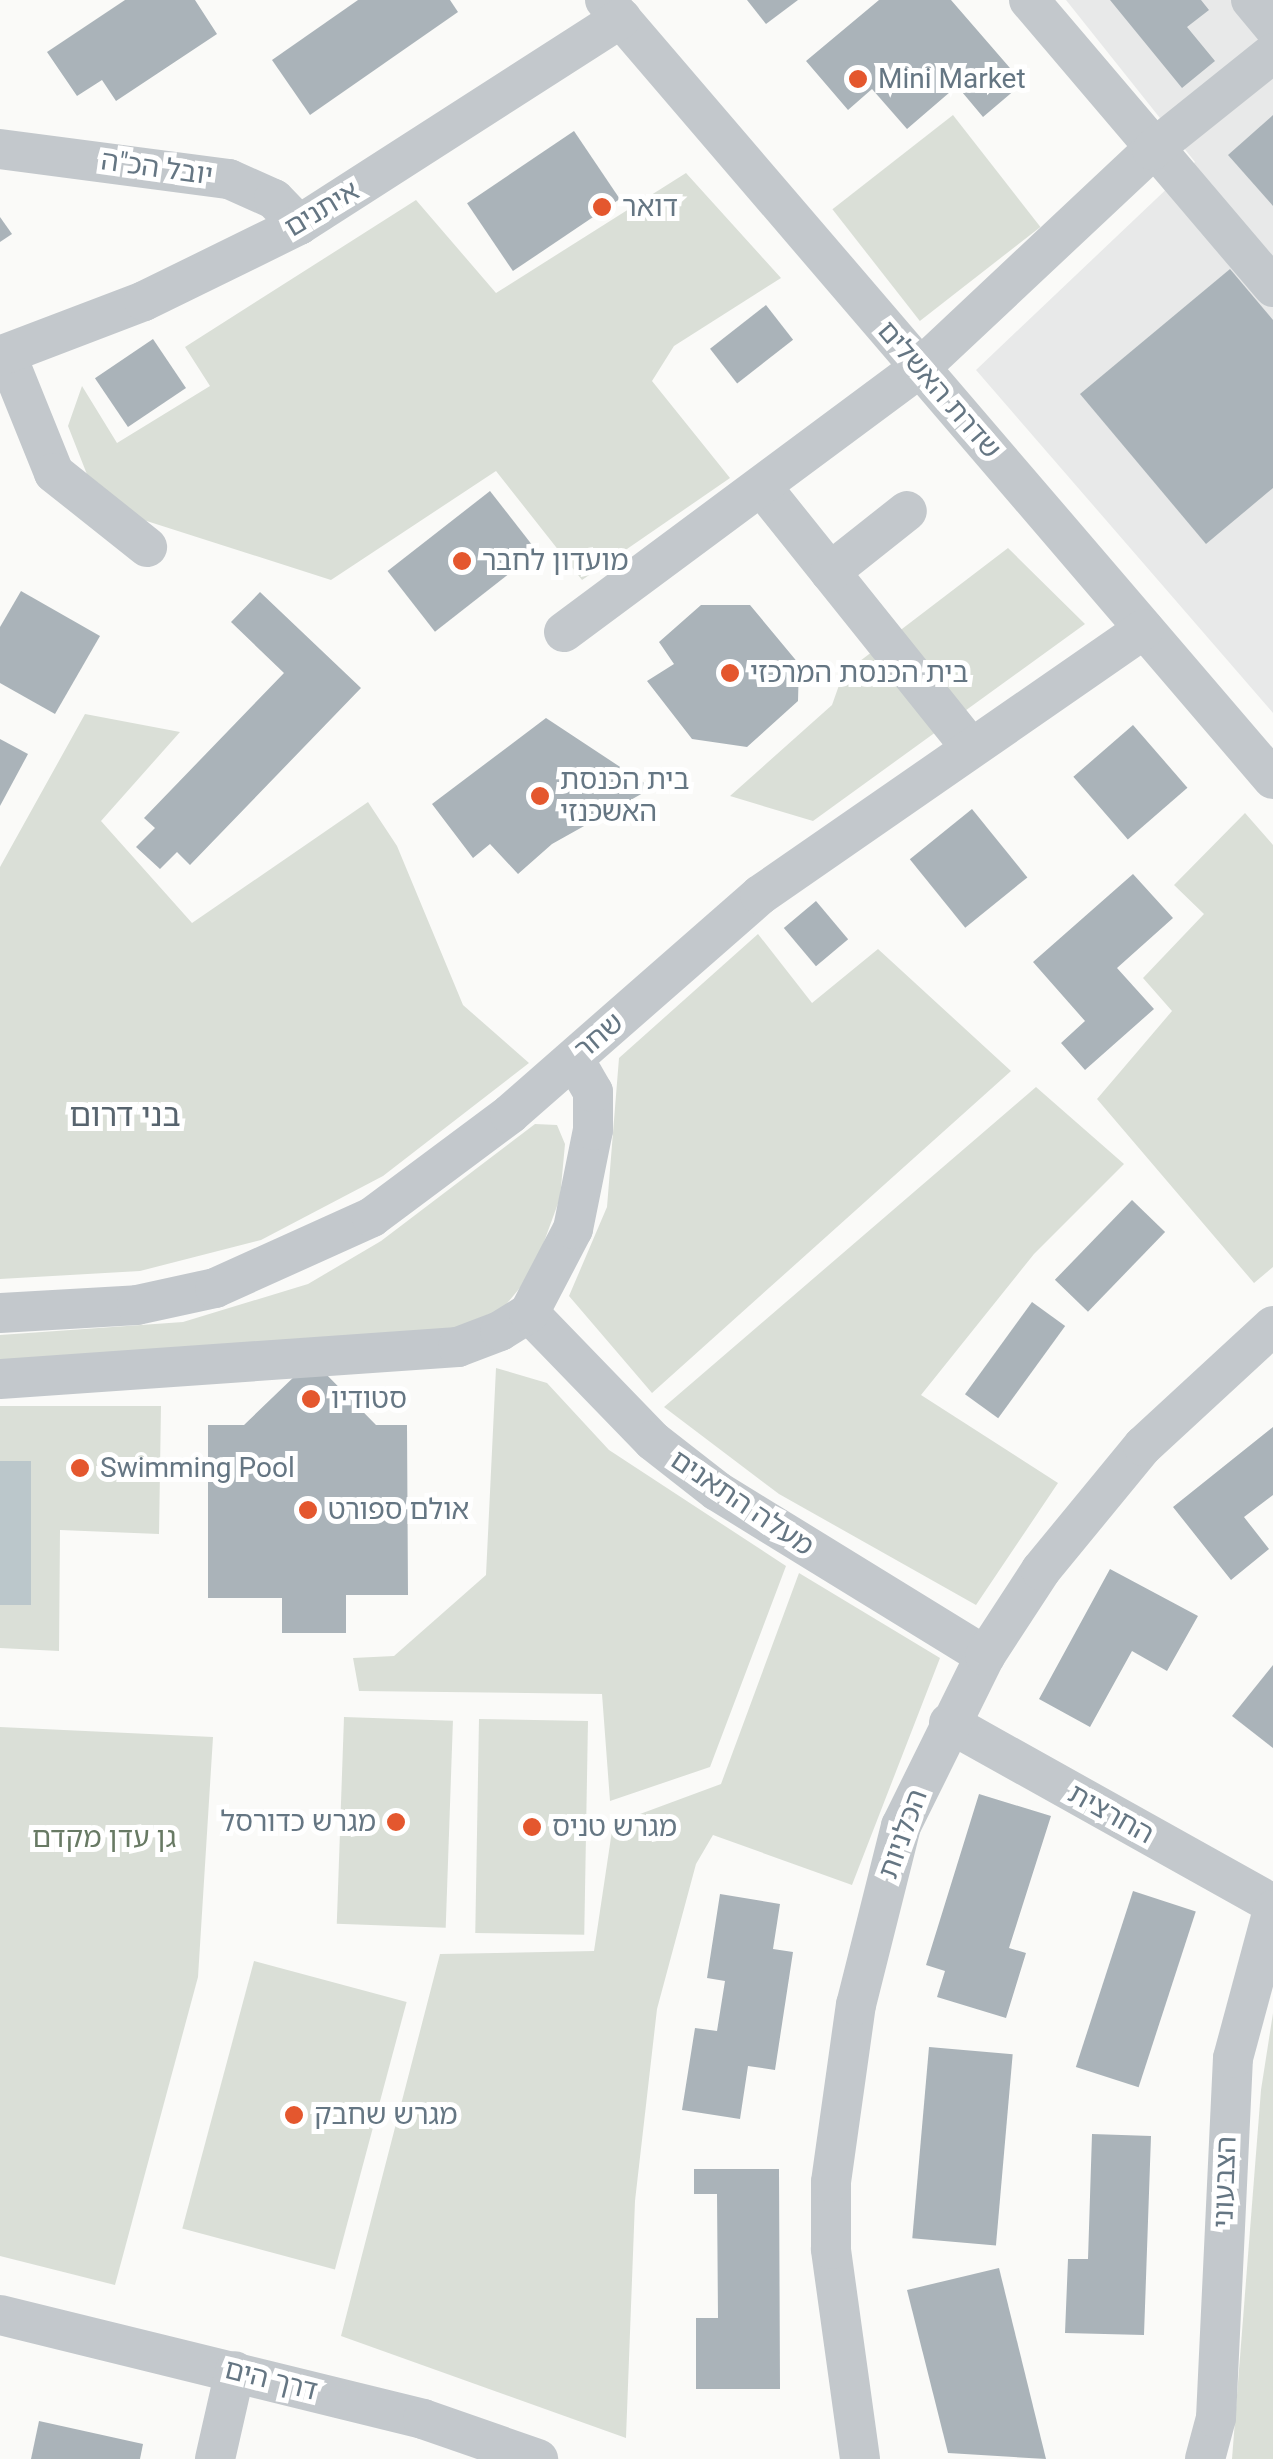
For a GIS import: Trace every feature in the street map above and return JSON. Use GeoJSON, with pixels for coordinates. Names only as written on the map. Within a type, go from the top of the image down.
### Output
{"type":"FeatureCollection","features":[{"type":"Feature","properties":{"kind":"street"},"geometry":{"type":"LineString","coordinates":[[1029,0],[1152,150],[1273,287]]}},
{"type":"Feature","properties":{"kind":"street"},"geometry":{"type":"LineString","coordinates":[[1251,0],[1273,26]]}},
{"type":"Feature","properties":{"kind":"street","name":"איתנים"},"geometry":{"type":"LineString","coordinates":[[3,355],[144,301],[299,225],[613,9]]}},
{"type":"Feature","properties":{"kind":"street","name":"שדרת האשלים"},"geometry":{"type":"LineString","coordinates":[[613,9],[1273,779]]}},
{"type":"Feature","properties":{"kind":"street"},"geometry":{"type":"LineString","coordinates":[[564,632],[920,368],[1152,150],[1273,53]]}},
{"type":"Feature","properties":{"kind":"street","name":"יובל הכ\"ה"},"geometry":{"type":"LineString","coordinates":[[0,149],[229,179],[274,198],[299,225]]}},
{"type":"Feature","properties":{"kind":"street"},"geometry":{"type":"LineString","coordinates":[[3,355],[54,473],[147,547]]}},
{"type":"Feature","properties":{"kind":"street"},"geometry":{"type":"LineString","coordinates":[[762,487],[969,745]]}},
{"type":"Feature","properties":{"kind":"street"},"geometry":{"type":"LineString","coordinates":[[830,572],[906,511]]}},
{"type":"Feature","properties":{"kind":"street","name":"שחר"},"geometry":{"type":"LineString","coordinates":[[0,1313],[137,1305],[292,1260],[372,1217],[574,1058],[760,894],[969,745],[1144,629]]}},
{"type":"Feature","properties":{"kind":"street"},"geometry":{"type":"LineString","coordinates":[[0,1379],[235,1366],[458,1347],[529,1314],[573,1229],[593,1130],[593,1092],[574,1058]]}},
{"type":"Feature","properties":{"kind":"street","name":"מעלה התאנים"},"geometry":{"type":"LineString","coordinates":[[529,1314],[653,1441],[717,1491],[985,1656]]}},
{"type":"Feature","properties":{"kind":"street","name":"הכלניות"},"geometry":{"type":"LineString","coordinates":[[860,2459],[831,2249],[840,2097],[901,1826],[985,1656],[1094,1500],[1273,1326]]}},
{"type":"Feature","properties":{"kind":"street","name":"החרצית"},"geometry":{"type":"LineString","coordinates":[[949,1724],[1273,1907]]}},
{"type":"Feature","properties":{"kind":"street","name":"הצבעוני"},"geometry":{"type":"LineString","coordinates":[[1205,2459],[1216,2418],[1234,2058],[1273,1907]]}},
{"type":"Feature","properties":{"kind":"street","name":"דרך הים"},"geometry":{"type":"LineString","coordinates":[[0,2315],[235,2370],[538,2459]]}},
{"type":"Feature","properties":{"kind":"street"},"geometry":{"type":"LineString","coordinates":[[215,2459],[235,2370]]}},
{"type":"Feature","properties":{"kind":"shaded area"},"geometry":{"type":"Polygon","coordinates":[[[1066,0],[1273,0],[1273,713],[976,370],[1195,162],[1066,0]]]}},
{"type":"Feature","properties":{"kind":"shaded area"},"geometry":{"type":"Polygon","coordinates":[[[0,1461],[31,1461],[31,1605],[0,1605],[0,1461]]]}},
{"type":"Feature","properties":{"kind":"green space"},"geometry":{"type":"Polygon","coordinates":[[[953,115],[1040,227],[920,321],[832,209],[953,115]]]}},
{"type":"Feature","properties":{"kind":"green space"},"geometry":{"type":"Polygon","coordinates":[[[686,173],[781,278],[674,346],[652,381],[730,478],[582,580],[496,471],[331,580],[131,516],[88,477],[68,426],[82,386],[117,443],[210,386],[185,347],[416,200],[496,293],[686,173]]]}},
{"type":"Feature","properties":{"kind":"green space"},"geometry":{"type":"Polygon","coordinates":[[[1008,548],[1085,624],[813,821],[730,796],[832,705],[843,674],[1008,548]]]}},
{"type":"Feature","properties":{"kind":"green space"},"geometry":{"type":"Polygon","coordinates":[[[85,714],[180,732],[101,821],[192,923],[368,802],[397,846],[463,1005],[529,1063],[383,1176],[261,1240],[140,1271],[0,1279],[0,867],[85,714]]]}},
{"type":"Feature","properties":{"kind":"green space"},"geometry":{"type":"Polygon","coordinates":[[[1245,813],[1273,845],[1273,1267],[1254,1283],[1097,1099],[1172,1011],[1143,978],[1204,914],[1174,885],[1245,813]]]}},
{"type":"Feature","properties":{"kind":"green space"},"geometry":{"type":"Polygon","coordinates":[[[758,934],[812,1003],[878,949],[1011,1071],[652,1393],[569,1296],[607,1207],[619,1058],[758,934]]]}},
{"type":"Feature","properties":{"kind":"green space"},"geometry":{"type":"Polygon","coordinates":[[[1036,1087],[1124,1164],[1034,1254],[921,1395],[1058,1483],[976,1605],[779,1494],[664,1407],[1036,1087]]]}},
{"type":"Feature","properties":{"kind":"green space"},"geometry":{"type":"Polygon","coordinates":[[[535,1124],[557,1125],[565,1144],[560,1198],[533,1272],[504,1307],[448,1334],[0,1362],[0,1335],[183,1322],[308,1284],[381,1241],[535,1124]]]}},
{"type":"Feature","properties":{"kind":"green space"},"geometry":{"type":"Polygon","coordinates":[[[496,1368],[547,1383],[609,1450],[786,1566],[710,1767],[610,1801],[602,1694],[359,1691],[353,1658],[394,1656],[486,1575],[496,1368]]]}},
{"type":"Feature","properties":{"kind":"green space","name":"Swimming Pool"},"geometry":{"type":"Polygon","coordinates":[[[0,1406],[161,1406],[159,1534],[60,1530],[59,1651],[0,1648],[0,1406]]]}},
{"type":"Feature","properties":{"kind":"green space"},"geometry":{"type":"Polygon","coordinates":[[[799,1573],[940,1658],[852,1885],[713,1835],[696,1864],[657,2009],[635,2201],[626,2438],[341,2336],[440,1954],[594,1951],[613,1824],[721,1784],[799,1573]]]}},
{"type":"Feature","properties":{"kind":"green space","name":"מגרש כדורסל"},"geometry":{"type":"Polygon","coordinates":[[[344,1717],[453,1721],[446,1928],[337,1924],[344,1717]]]}},
{"type":"Feature","properties":{"kind":"green space","name":"מגרש טניס"},"geometry":{"type":"Polygon","coordinates":[[[479,1719],[588,1721],[584,1935],[475,1933],[479,1719]]]}},
{"type":"Feature","properties":{"kind":"green space","name":"גן עדן מקדם"},"geometry":{"type":"Polygon","coordinates":[[[0,1727],[213,1737],[198,1977],[115,2285],[0,2256],[0,1727]]]}},
{"type":"Feature","properties":{"kind":"green space","name":"מגרש שחבק"},"geometry":{"type":"Polygon","coordinates":[[[254,1961],[407,2002],[335,2269],[182,2229],[254,1961]]]}},
{"type":"Feature","properties":{"kind":"green space"},"geometry":{"type":"Polygon","coordinates":[[[1273,2013],[1273,2459],[1232,2459],[1261,2090],[1273,2013]]]}},
{"type":"Feature","properties":{"kind":"building"},"geometry":{"type":"Polygon","coordinates":[[[125,0],[195,0],[217,34],[116,101],[102,80],[77,96],[47,52],[125,0]]]}},
{"type":"Feature","properties":{"kind":"building"},"geometry":{"type":"Polygon","coordinates":[[[358,0],[450,0],[458,12],[310,115],[272,60],[358,0]]]}},
{"type":"Feature","properties":{"kind":"building"},"geometry":{"type":"Polygon","coordinates":[[[747,0],[798,0],[766,24],[747,0]]]}},
{"type":"Feature","properties":{"kind":"building"},"geometry":{"type":"Polygon","coordinates":[[[879,0],[951,0],[1023,83],[983,117],[957,86],[907,129],[872,89],[848,110],[806,61],[879,0]]]}},
{"type":"Feature","properties":{"kind":"building"},"geometry":{"type":"Polygon","coordinates":[[[1110,0],[1201,0],[1209,10],[1187,27],[1215,61],[1182,88],[1110,0]]]}},
{"type":"Feature","properties":{"kind":"building"},"geometry":{"type":"Polygon","coordinates":[[[1273,115],[1273,206],[1228,155],[1273,115]]]}},
{"type":"Feature","properties":{"kind":"building"},"geometry":{"type":"Polygon","coordinates":[[[574,131],[620,199],[513,271],[467,203],[574,131]]]}},
{"type":"Feature","properties":{"kind":"building"},"geometry":{"type":"Polygon","coordinates":[[[0,217],[12,234],[0,242],[0,217]]]}},
{"type":"Feature","properties":{"kind":"building"},"geometry":{"type":"Polygon","coordinates":[[[1230,269],[1273,320],[1273,488],[1206,544],[1080,394],[1230,269]]]}},
{"type":"Feature","properties":{"kind":"building"},"geometry":{"type":"Polygon","coordinates":[[[766,305],[793,340],[737,383],[710,349],[766,305]]]}},
{"type":"Feature","properties":{"kind":"building"},"geometry":{"type":"Polygon","coordinates":[[[153,339],[186,388],[128,427],[95,378],[153,339]]]}},
{"type":"Feature","properties":{"kind":"building","name":"מועדון לחבר"},"geometry":{"type":"Polygon","coordinates":[[[490,491],[537,552],[435,632],[388,571],[490,491]]]}},
{"type":"Feature","properties":{"kind":"building"},"geometry":{"type":"Polygon","coordinates":[[[21,591],[100,636],[55,714],[0,683],[0,627],[21,591]]]}},
{"type":"Feature","properties":{"kind":"building"},"geometry":{"type":"Polygon","coordinates":[[[260,592],[361,688],[190,865],[177,852],[160,869],[136,847],[155,828],[144,818],[284,673],[231,622],[260,592]]]}},
{"type":"Feature","properties":{"kind":"building","name":"בית הכנסת המרכזי"},"geometry":{"type":"Polygon","coordinates":[[[701,605],[750,605],[799,664],[798,701],[747,747],[692,739],[647,681],[674,664],[659,642],[701,605]]]}},
{"type":"Feature","properties":{"kind":"building","name":"בית הכנסת האשכנזי"},"geometry":{"type":"Polygon","coordinates":[[[546,718],[652,788],[552,844],[518,874],[490,844],[473,858],[432,804],[546,718]]]}},
{"type":"Feature","properties":{"kind":"building"},"geometry":{"type":"Polygon","coordinates":[[[1133,725],[1187,788],[1128,839],[1073,777],[1133,725]]]}},
{"type":"Feature","properties":{"kind":"building"},"geometry":{"type":"Polygon","coordinates":[[[0,739],[28,754],[0,806],[0,739]]]}},
{"type":"Feature","properties":{"kind":"building"},"geometry":{"type":"Polygon","coordinates":[[[972,809],[1027,877],[965,928],[910,859],[972,809]]]}},
{"type":"Feature","properties":{"kind":"building"},"geometry":{"type":"Polygon","coordinates":[[[1133,874],[1173,918],[1117,968],[1154,1009],[1085,1070],[1061,1043],[1085,1021],[1033,962],[1133,874]]]}},
{"type":"Feature","properties":{"kind":"building"},"geometry":{"type":"Polygon","coordinates":[[[816,901],[848,939],[816,966],[784,928],[816,901]]]}},
{"type":"Feature","properties":{"kind":"building"},"geometry":{"type":"Polygon","coordinates":[[[1132,1200],[1165,1232],[1088,1312],[1055,1280],[1132,1200]]]}},
{"type":"Feature","properties":{"kind":"building"},"geometry":{"type":"Polygon","coordinates":[[[1032,1302],[1065,1326],[998,1418],[965,1394],[1032,1302]]]}},
{"type":"Feature","properties":{"kind":"building","name":"אולם ספורט"},"geometry":{"type":"Polygon","coordinates":[[[323,1371],[376,1425],[407,1425],[408,1595],[346,1595],[346,1633],[282,1633],[282,1598],[208,1598],[208,1425],[244,1425],[298,1373],[323,1371]]]}},
{"type":"Feature","properties":{"kind":"building"},"geometry":{"type":"Polygon","coordinates":[[[1273,1427],[1273,1495],[1244,1517],[1269,1549],[1231,1580],[1173,1507],[1273,1427]]]}},
{"type":"Feature","properties":{"kind":"building"},"geometry":{"type":"Polygon","coordinates":[[[1110,1569],[1198,1616],[1167,1671],[1132,1651],[1090,1727],[1039,1699],[1110,1569]]]}},
{"type":"Feature","properties":{"kind":"building"},"geometry":{"type":"Polygon","coordinates":[[[1273,1665],[1273,1748],[1232,1716],[1273,1665]]]}},
{"type":"Feature","properties":{"kind":"building"},"geometry":{"type":"Polygon","coordinates":[[[979,1794],[1051,1816],[1009,1948],[1026,1953],[1006,2018],[937,1997],[945,1971],[926,1965],[979,1794]]]}},
{"type":"Feature","properties":{"kind":"building"},"geometry":{"type":"Polygon","coordinates":[[[1133,1891],[1196,1911],[1139,2087],[1076,2067],[1133,1891]]]}},
{"type":"Feature","properties":{"kind":"building"},"geometry":{"type":"Polygon","coordinates":[[[720,1894],[780,1904],[773,1949],[793,1952],[775,2070],[748,2066],[740,2119],[682,2110],[695,2028],[717,2031],[725,1981],[707,1978],[720,1894]]]}},
{"type":"Feature","properties":{"kind":"building"},"geometry":{"type":"Polygon","coordinates":[[[929,2047],[1013,2054],[996,2246],[912,2238],[929,2047]]]}},
{"type":"Feature","properties":{"kind":"building"},"geometry":{"type":"Polygon","coordinates":[[[1092,2134],[1151,2136],[1144,2335],[1065,2333],[1068,2259],[1088,2259],[1092,2134]]]}},
{"type":"Feature","properties":{"kind":"building"},"geometry":{"type":"Polygon","coordinates":[[[694,2169],[779,2169],[780,2389],[696,2389],[696,2318],[718,2318],[717,2194],[694,2194],[694,2169]]]}},
{"type":"Feature","properties":{"kind":"building"},"geometry":{"type":"Polygon","coordinates":[[[999,2268],[1046,2459],[948,2453],[907,2290],[999,2268]]]}},
{"type":"Feature","properties":{"kind":"building"},"geometry":{"type":"Polygon","coordinates":[[[39,2421],[143,2444],[140,2459],[31,2459],[39,2421]]]}},
{"type":"Feature","properties":{"kind":"place","name":"Mini Market"},"geometry":{"type":"Point","coordinates":[858,79]}},
{"type":"Feature","properties":{"kind":"place","name":"דואר"},"geometry":{"type":"Point","coordinates":[602,207]}},
{"type":"Feature","properties":{"kind":"place","name":"מועדון לחבר"},"geometry":{"type":"Point","coordinates":[462,561]}},
{"type":"Feature","properties":{"kind":"place","name":"בית הכנסת המרכזי"},"geometry":{"type":"Point","coordinates":[730,673]}},
{"type":"Feature","properties":{"kind":"place","name":"בית הכנסת האשכנזי"},"geometry":{"type":"Point","coordinates":[540,796]}},
{"type":"Feature","properties":{"kind":"place","name":"סטודיו"},"geometry":{"type":"Point","coordinates":[311,1399]}},
{"type":"Feature","properties":{"kind":"place","name":"Swimming Pool"},"geometry":{"type":"Point","coordinates":[80,1468]}},
{"type":"Feature","properties":{"kind":"place","name":"אולם ספורט"},"geometry":{"type":"Point","coordinates":[308,1510]}},
{"type":"Feature","properties":{"kind":"place","name":"מגרש כדורסל"},"geometry":{"type":"Point","coordinates":[396,1822]}},
{"type":"Feature","properties":{"kind":"place","name":"מגרש טניס"},"geometry":{"type":"Point","coordinates":[532,1827]}},
{"type":"Feature","properties":{"kind":"place","name":"מגרש שחבק"},"geometry":{"type":"Point","coordinates":[294,2115]}},
{"type":"Feature","properties":{"kind":"district","name":"בני דרום"},"geometry":{"type":"Point","coordinates":[125,1115]}}]}
